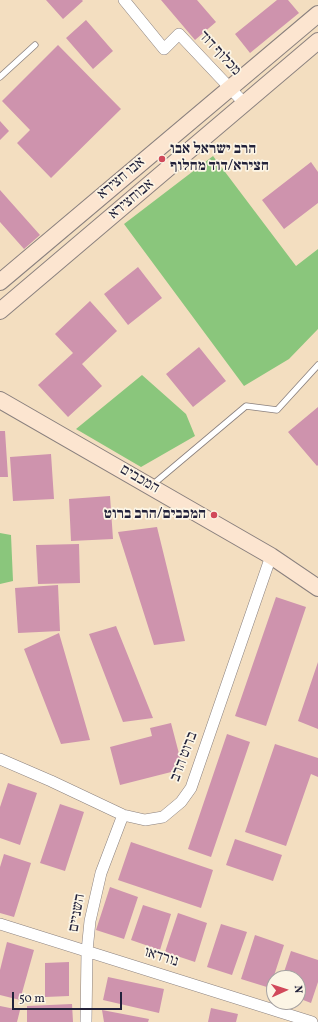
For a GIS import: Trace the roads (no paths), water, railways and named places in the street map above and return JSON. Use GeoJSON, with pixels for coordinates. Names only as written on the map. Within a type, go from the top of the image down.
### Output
{"type":"FeatureCollection","features":[{"type":"Feature","properties":{"kind":"street","name":"מכלוף דוד"},"geometry":{"type":"LineString","coordinates":[[124,0],[164,49],[179,34],[245,104]]}},
{"type":"Feature","properties":{"kind":"street","name":"אבו חצירא"},"geometry":{"type":"LineString","coordinates":[[0,282],[318,14]]}},
{"type":"Feature","properties":{"kind":"street","name":"אבוחצירא"},"geometry":{"type":"LineString","coordinates":[[0,311],[318,41]]}},
{"type":"Feature","properties":{"kind":"street","name":"המכבים"},"geometry":{"type":"LineString","coordinates":[[0,400],[271,556],[318,588]]}},
{"type":"Feature","properties":{"kind":"street","name":"ברוט הרב"},"geometry":{"type":"LineString","coordinates":[[0,759],[123,815],[145,820],[164,817],[181,802],[191,788],[271,556]]}},
{"type":"Feature","properties":{"kind":"street","name":"השניים"},"geometry":{"type":"LineString","coordinates":[[86,1022],[87,950],[90,921],[101,873],[123,815]]}},
{"type":"Feature","properties":{"kind":"street","name":"נורדאו"},"geometry":{"type":"LineString","coordinates":[[0,924],[87,950],[312,1022]]}},
{"type":"Feature","properties":{"kind":"lane"},"geometry":{"type":"LineString","coordinates":[[0,77],[35,45]]}},
{"type":"Feature","properties":{"kind":"lane"},"geometry":{"type":"LineString","coordinates":[[150,486],[246,406],[277,410],[318,365]]}},
{"type":"Feature","properties":{"kind":"place","name":"הרב ישראל אבו חצירא/דוד מחלוף"},"geometry":{"type":"Point","coordinates":[162,159]}},
{"type":"Feature","properties":{"kind":"place","name":"המכבים/הרב ברוט"},"geometry":{"type":"Point","coordinates":[214,515]}}]}
